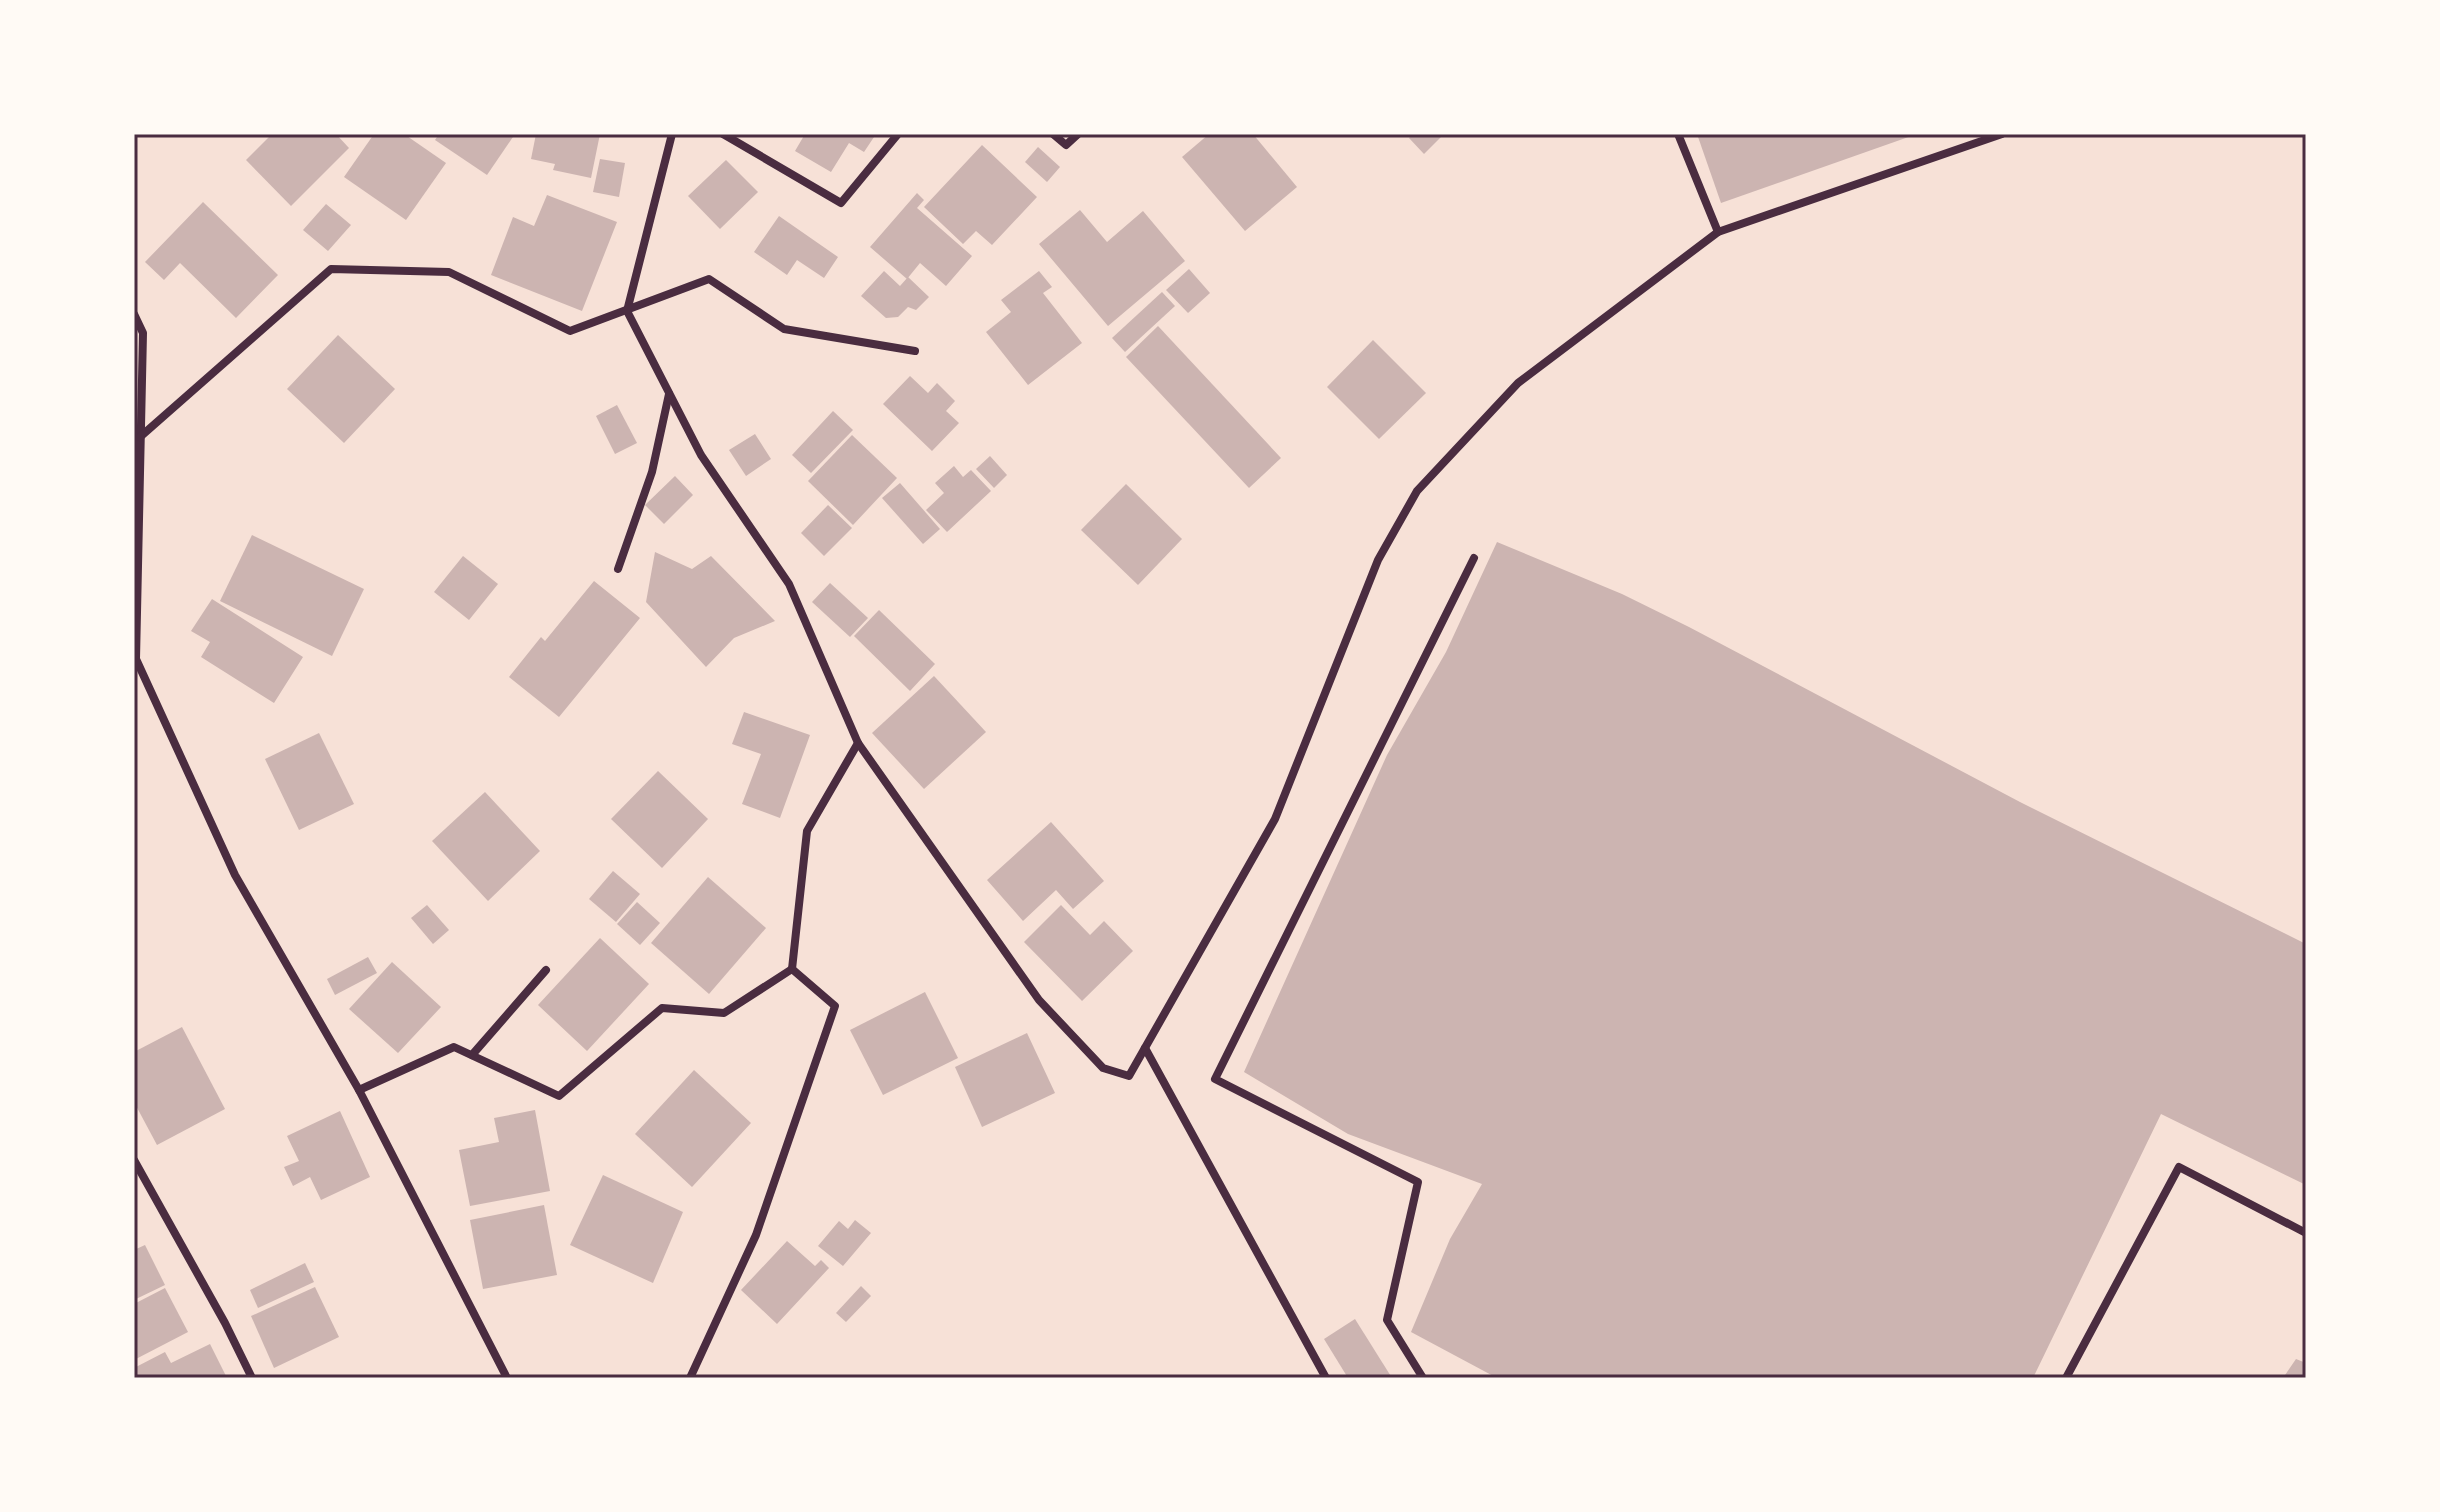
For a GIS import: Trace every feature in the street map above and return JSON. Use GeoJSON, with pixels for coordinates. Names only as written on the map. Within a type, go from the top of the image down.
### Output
{"type":"FeatureCollection","features":[{"type":"Feature","properties":{"kind":"street"},"geometry":{"type":"LineString","coordinates":[[672,134],[627,311],[701,455],[789,584],[858,743],[1039,1000],[1103,1068],[1129,1076],[1275,819],[1378,560],[1417,491],[1518,383],[1718,232],[2002,134]]}},
{"type":"Feature","properties":{"kind":"street"},"geometry":{"type":"LineString","coordinates":[[723,134],[841,203],[898,134]]}},
{"type":"Feature","properties":{"kind":"street"},"geometry":{"type":"LineString","coordinates":[[1053,134],[1066,145],[1078,134]]}},
{"type":"Feature","properties":{"kind":"street"},"geometry":{"type":"LineString","coordinates":[[1678,134],[1718,232]]}},
{"type":"Feature","properties":{"kind":"street"},"geometry":{"type":"LineString","coordinates":[[140,437],[331,269],[449,272],[570,331],[709,279],[784,329],[915,351]]}},
{"type":"Feature","properties":{"kind":"street"},"geometry":{"type":"LineString","coordinates":[[134,314],[143,333],[137,482],[136,659],[235,875],[359,1090],[507,1378]]}},
{"type":"Feature","properties":{"kind":"street"},"geometry":{"type":"LineString","coordinates":[[618,569],[652,472],[669,393]]}},
{"type":"Feature","properties":{"kind":"street"},"geometry":{"type":"LineString","coordinates":[[1423,1378],[1387,1320],[1418,1182],[1215,1079],[1474,558]]}},
{"type":"Feature","properties":{"kind":"street"},"geometry":{"type":"LineString","coordinates":[[792,969],[807,831],[858,743]]}},
{"type":"Feature","properties":{"kind":"street"},"geometry":{"type":"LineString","coordinates":[[359,1090],[454,1047],[559,1096],[662,1008],[724,1013],[792,969]]}},
{"type":"Feature","properties":{"kind":"street"},"geometry":{"type":"LineString","coordinates":[[690,1378],[756,1235],[835,1006],[792,969]]}},
{"type":"Feature","properties":{"kind":"street"},"geometry":{"type":"LineString","coordinates":[[472,1055],[546,970]]}},
{"type":"Feature","properties":{"kind":"street"},"geometry":{"type":"LineString","coordinates":[[1145,1048],[1326,1378]]}},
{"type":"Feature","properties":{"kind":"street"},"geometry":{"type":"LineString","coordinates":[[134,1160],[225,1323],[252,1378]]}},
{"type":"Feature","properties":{"kind":"street"},"geometry":{"type":"LineString","coordinates":[[2066,1378],[2179,1167],[2306,1233]]}},
{"type":"Feature","properties":{"kind":"building"},"geometry":{"type":"Polygon","coordinates":[[[272,134],[336,134],[349,148],[291,206],[246,160],[272,134]]]}},
{"type":"Feature","properties":{"kind":"building"},"geometry":{"type":"Polygon","coordinates":[[[374,134],[404,134],[446,163],[406,220],[344,177],[374,134]]]}},
{"type":"Feature","properties":{"kind":"building"},"geometry":{"type":"Polygon","coordinates":[[[439,134],[515,134],[487,175],[435,140],[439,134]]]}},
{"type":"Feature","properties":{"kind":"building"},"geometry":{"type":"Polygon","coordinates":[[[536,134],[600,134],[591,178],[553,170],[555,164],[531,159],[536,134]]]}},
{"type":"Feature","properties":{"kind":"building"},"geometry":{"type":"Polygon","coordinates":[[[805,134],[876,134],[864,152],[849,143],[831,172],[795,151],[805,134]]]}},
{"type":"Feature","properties":{"kind":"building"},"geometry":{"type":"Polygon","coordinates":[[[1209,134],[1253,134],[1297,187],[1245,231],[1182,157],[1209,134]]]}},
{"type":"Feature","properties":{"kind":"building"},"geometry":{"type":"Polygon","coordinates":[[[1413,134],[1444,134],[1424,154],[1409,138],[1413,134]]]}},
{"type":"Feature","properties":{"kind":"building"},"geometry":{"type":"Polygon","coordinates":[[[1697,134],[1917,134],[1721,203],[1697,134]]]}},
{"type":"Feature","properties":{"kind":"building"},"geometry":{"type":"Polygon","coordinates":[[[982,145],[1037,197],[992,245],[976,231],[963,244],[924,207],[982,145]]]}},
{"type":"Feature","properties":{"kind":"building"},"geometry":{"type":"Polygon","coordinates":[[[1038,147],[1060,167],[1047,182],[1025,162],[1038,147]]]}},
{"type":"Feature","properties":{"kind":"building"},"geometry":{"type":"Polygon","coordinates":[[[600,159],[625,163],[619,197],[593,192],[600,159]]]}},
{"type":"Feature","properties":{"kind":"building"},"geometry":{"type":"Polygon","coordinates":[[[726,160],[758,192],[720,229],[688,196],[726,160]]]}},
{"type":"Feature","properties":{"kind":"building"},"geometry":{"type":"Polygon","coordinates":[[[917,193],[924,200],[917,208],[972,256],[946,286],[920,263],[907,279],[870,247],[917,193]]]}},
{"type":"Feature","properties":{"kind":"building"},"geometry":{"type":"Polygon","coordinates":[[[547,195],[617,222],[582,311],[491,275],[513,217],[534,226],[547,195]]]}},
{"type":"Feature","properties":{"kind":"building"},"geometry":{"type":"Polygon","coordinates":[[[203,202],[278,275],[236,318],[180,263],[164,280],[145,262],[203,202]]]}},
{"type":"Feature","properties":{"kind":"building"},"geometry":{"type":"Polygon","coordinates":[[[326,204],[351,225],[328,251],[303,230],[326,204]]]}},
{"type":"Feature","properties":{"kind":"building"},"geometry":{"type":"Polygon","coordinates":[[[1080,210],[1107,242],[1143,211],[1185,261],[1108,326],[1039,244],[1080,210]]]}},
{"type":"Feature","properties":{"kind":"building"},"geometry":{"type":"Polygon","coordinates":[[[779,216],[838,257],[824,278],[797,260],[787,275],[754,252],[779,216]]]}},
{"type":"Feature","properties":{"kind":"building"},"geometry":{"type":"Polygon","coordinates":[[[1189,269],[1210,293],[1188,313],[1166,290],[1189,269]]]}},
{"type":"Feature","properties":{"kind":"building"},"geometry":{"type":"Polygon","coordinates":[[[884,271],[900,286],[908,277],[929,297],[916,310],[908,307],[898,317],[886,318],[861,296],[884,271]]]}},
{"type":"Feature","properties":{"kind":"building"},"geometry":{"type":"Polygon","coordinates":[[[1039,271],[1052,287],[1043,293],[1082,343],[1028,385],[986,332],[1011,312],[1001,300],[1039,271]]]}},
{"type":"Feature","properties":{"kind":"building"},"geometry":{"type":"Polygon","coordinates":[[[1162,292],[1175,306],[1125,352],[1112,338],[1162,292]]]}},
{"type":"Feature","properties":{"kind":"building"},"geometry":{"type":"Polygon","coordinates":[[[1158,326],[1281,458],[1249,488],[1126,357],[1158,326]]]}},
{"type":"Feature","properties":{"kind":"building"},"geometry":{"type":"Polygon","coordinates":[[[338,335],[395,389],[344,443],[287,389],[338,335]]]}},
{"type":"Feature","properties":{"kind":"building"},"geometry":{"type":"Polygon","coordinates":[[[1373,340],[1426,393],[1379,439],[1327,387],[1373,340]]]}},
{"type":"Feature","properties":{"kind":"building"},"geometry":{"type":"Polygon","coordinates":[[[910,376],[928,393],[937,383],[955,401],[946,411],[959,423],[932,451],[883,404],[910,376]]]}},
{"type":"Feature","properties":{"kind":"building"},"geometry":{"type":"Polygon","coordinates":[[[617,405],[637,443],[615,454],[596,416],[617,405]]]}},
{"type":"Feature","properties":{"kind":"building"},"geometry":{"type":"Polygon","coordinates":[[[833,411],[853,430],[811,473],[792,455],[833,411]]]}},
{"type":"Feature","properties":{"kind":"building"},"geometry":{"type":"Polygon","coordinates":[[[755,434],[771,459],[746,476],[729,450],[755,434]]]}},
{"type":"Feature","properties":{"kind":"building"},"geometry":{"type":"Polygon","coordinates":[[[852,435],[897,478],[853,525],[808,481],[852,435]]]}},
{"type":"Feature","properties":{"kind":"building"},"geometry":{"type":"Polygon","coordinates":[[[990,456],[1007,475],[994,488],[976,469],[990,456]]]}},
{"type":"Feature","properties":{"kind":"building"},"geometry":{"type":"Polygon","coordinates":[[[954,466],[963,477],[971,470],[991,491],[947,532],[926,510],[944,493],[935,483],[954,466]]]}},
{"type":"Feature","properties":{"kind":"building"},"geometry":{"type":"Polygon","coordinates":[[[675,476],[693,495],[664,524],[645,505],[675,476]]]}},
{"type":"Feature","properties":{"kind":"building"},"geometry":{"type":"Polygon","coordinates":[[[900,483],[940,529],[923,544],[882,498],[900,483]]]}},
{"type":"Feature","properties":{"kind":"building"},"geometry":{"type":"Polygon","coordinates":[[[1126,484],[1182,539],[1138,585],[1081,530],[1126,484]]]}},
{"type":"Feature","properties":{"kind":"building"},"geometry":{"type":"Polygon","coordinates":[[[828,505],[852,528],[824,556],[801,533],[828,505]]]}},
{"type":"Feature","properties":{"kind":"building"},"geometry":{"type":"Polygon","coordinates":[[[252,535],[364,589],[332,656],[220,601],[252,535]]]}},
{"type":"Feature","properties":{"kind":"building"},"geometry":{"type":"Polygon","coordinates":[[[1497,542],[1622,594],[1689,627],[2020,802],[2306,944],[2306,1185],[2161,1114],[2033,1378],[1497,1378],[1411,1332],[1450,1239],[1482,1184],[1348,1134],[1244,1072],[1387,755],[1446,652],[1497,542]]]}},
{"type":"Feature","properties":{"kind":"building"},"geometry":{"type":"Polygon","coordinates":[[[655,552],[692,569],[711,556],[775,621],[734,638],[706,667],[646,602],[655,552]]]}},
{"type":"Feature","properties":{"kind":"building"},"geometry":{"type":"Polygon","coordinates":[[[463,556],[498,584],[469,620],[434,592],[463,556]]]}},
{"type":"Feature","properties":{"kind":"building"},"geometry":{"type":"Polygon","coordinates":[[[594,581],[640,618],[559,717],[509,677],[541,637],[545,641],[594,581]]]}},
{"type":"Feature","properties":{"kind":"building"},"geometry":{"type":"Polygon","coordinates":[[[830,583],[868,618],[850,637],[812,602],[830,583]]]}},
{"type":"Feature","properties":{"kind":"building"},"geometry":{"type":"Polygon","coordinates":[[[212,599],[303,657],[274,703],[201,657],[210,642],[191,631],[212,599]]]}},
{"type":"Feature","properties":{"kind":"building"},"geometry":{"type":"Polygon","coordinates":[[[879,610],[935,664],[910,691],[854,636],[879,610]]]}},
{"type":"Feature","properties":{"kind":"building"},"geometry":{"type":"Polygon","coordinates":[[[934,676],[986,732],[924,789],[872,733],[934,676]]]}},
{"type":"Feature","properties":{"kind":"building"},"geometry":{"type":"Polygon","coordinates":[[[744,712],[810,735],[780,818],[742,804],[761,754],[732,744],[744,712]]]}},
{"type":"Feature","properties":{"kind":"building"},"geometry":{"type":"Polygon","coordinates":[[[319,733],[354,804],[299,830],[265,759],[319,733]]]}},
{"type":"Feature","properties":{"kind":"building"},"geometry":{"type":"Polygon","coordinates":[[[658,771],[708,819],[662,868],[611,819],[658,771]]]}},
{"type":"Feature","properties":{"kind":"building"},"geometry":{"type":"Polygon","coordinates":[[[485,792],[540,851],[488,901],[432,841],[485,792]]]}},
{"type":"Feature","properties":{"kind":"building"},"geometry":{"type":"Polygon","coordinates":[[[1051,822],[1104,881],[1073,909],[1056,890],[1023,921],[987,880],[1051,822]]]}},
{"type":"Feature","properties":{"kind":"building"},"geometry":{"type":"Polygon","coordinates":[[[613,871],[640,894],[616,922],[589,899],[613,871]]]}},
{"type":"Feature","properties":{"kind":"building"},"geometry":{"type":"Polygon","coordinates":[[[708,877],[766,928],[709,994],[651,943],[708,877]]]}},
{"type":"Feature","properties":{"kind":"building"},"geometry":{"type":"Polygon","coordinates":[[[637,902],[660,923],[640,945],[617,924],[637,902]]]}},
{"type":"Feature","properties":{"kind":"building"},"geometry":{"type":"Polygon","coordinates":[[[427,905],[449,930],[433,944],[411,918],[427,905]]]}},
{"type":"Feature","properties":{"kind":"building"},"geometry":{"type":"Polygon","coordinates":[[[1061,905],[1090,935],[1104,921],[1133,951],[1082,1001],[1024,942],[1061,905]]]}},
{"type":"Feature","properties":{"kind":"building"},"geometry":{"type":"Polygon","coordinates":[[[600,938],[649,984],[587,1051],[538,1005],[600,938]]]}},
{"type":"Feature","properties":{"kind":"building"},"geometry":{"type":"Polygon","coordinates":[[[368,957],[377,973],[335,995],[327,979],[368,957]]]}},
{"type":"Feature","properties":{"kind":"building"},"geometry":{"type":"Polygon","coordinates":[[[392,962],[441,1007],[398,1053],[349,1009],[392,962]]]}},
{"type":"Feature","properties":{"kind":"building"},"geometry":{"type":"Polygon","coordinates":[[[925,992],[958,1058],[883,1095],[850,1030],[925,992]]]}},
{"type":"Feature","properties":{"kind":"building"},"geometry":{"type":"Polygon","coordinates":[[[182,1027],[225,1109],[157,1145],[134,1102],[134,1052],[182,1027]]]}},
{"type":"Feature","properties":{"kind":"building"},"geometry":{"type":"Polygon","coordinates":[[[1027,1033],[1055,1093],[982,1127],[955,1067],[1027,1033]]]}},
{"type":"Feature","properties":{"kind":"building"},"geometry":{"type":"Polygon","coordinates":[[[694,1070],[751,1123],[692,1187],[635,1134],[694,1070]]]}},
{"type":"Feature","properties":{"kind":"building"},"geometry":{"type":"Polygon","coordinates":[[[535,1110],[550,1191],[470,1206],[459,1150],[499,1142],[494,1118],[535,1110]]]}},
{"type":"Feature","properties":{"kind":"building"},"geometry":{"type":"Polygon","coordinates":[[[340,1111],[370,1177],[321,1200],[310,1177],[293,1186],[284,1167],[299,1161],[287,1136],[340,1111]]]}},
{"type":"Feature","properties":{"kind":"building"},"geometry":{"type":"Polygon","coordinates":[[[603,1175],[683,1212],[653,1283],[570,1245],[603,1175]]]}},
{"type":"Feature","properties":{"kind":"building"},"geometry":{"type":"Polygon","coordinates":[[[544,1205],[557,1275],[483,1289],[470,1220],[544,1205]]]}},
{"type":"Feature","properties":{"kind":"building"},"geometry":{"type":"Polygon","coordinates":[[[855,1220],[871,1233],[843,1266],[818,1246],[839,1221],[848,1229],[855,1220]]]}},
{"type":"Feature","properties":{"kind":"building"},"geometry":{"type":"Polygon","coordinates":[[[787,1241],[815,1266],[821,1260],[829,1268],[777,1324],[741,1290],[787,1241]]]}},
{"type":"Feature","properties":{"kind":"building"},"geometry":{"type":"Polygon","coordinates":[[[145,1245],[165,1285],[134,1300],[134,1250],[145,1245]]]}},
{"type":"Feature","properties":{"kind":"building"},"geometry":{"type":"Polygon","coordinates":[[[305,1263],[314,1282],[258,1308],[250,1290],[305,1263]]]}},
{"type":"Feature","properties":{"kind":"building"},"geometry":{"type":"Polygon","coordinates":[[[861,1286],[871,1296],[846,1322],[836,1313],[861,1286]]]}},
{"type":"Feature","properties":{"kind":"building"},"geometry":{"type":"Polygon","coordinates":[[[315,1287],[339,1337],[274,1368],[251,1316],[315,1287]]]}},
{"type":"Feature","properties":{"kind":"building"},"geometry":{"type":"Polygon","coordinates":[[[165,1288],[188,1332],[134,1360],[134,1304],[165,1288]]]}},
{"type":"Feature","properties":{"kind":"building"},"geometry":{"type":"Polygon","coordinates":[[[1355,1319],[1392,1378],[1348,1378],[1324,1339],[1355,1319]]]}},
{"type":"Feature","properties":{"kind":"building"},"geometry":{"type":"Polygon","coordinates":[[[210,1344],[227,1378],[134,1378],[134,1368],[165,1352],[171,1363],[210,1344]]]}},
{"type":"Feature","properties":{"kind":"building"},"geometry":{"type":"Polygon","coordinates":[[[2296,1359],[2306,1363],[2306,1378],[2283,1378],[2296,1359]]]}}]}
